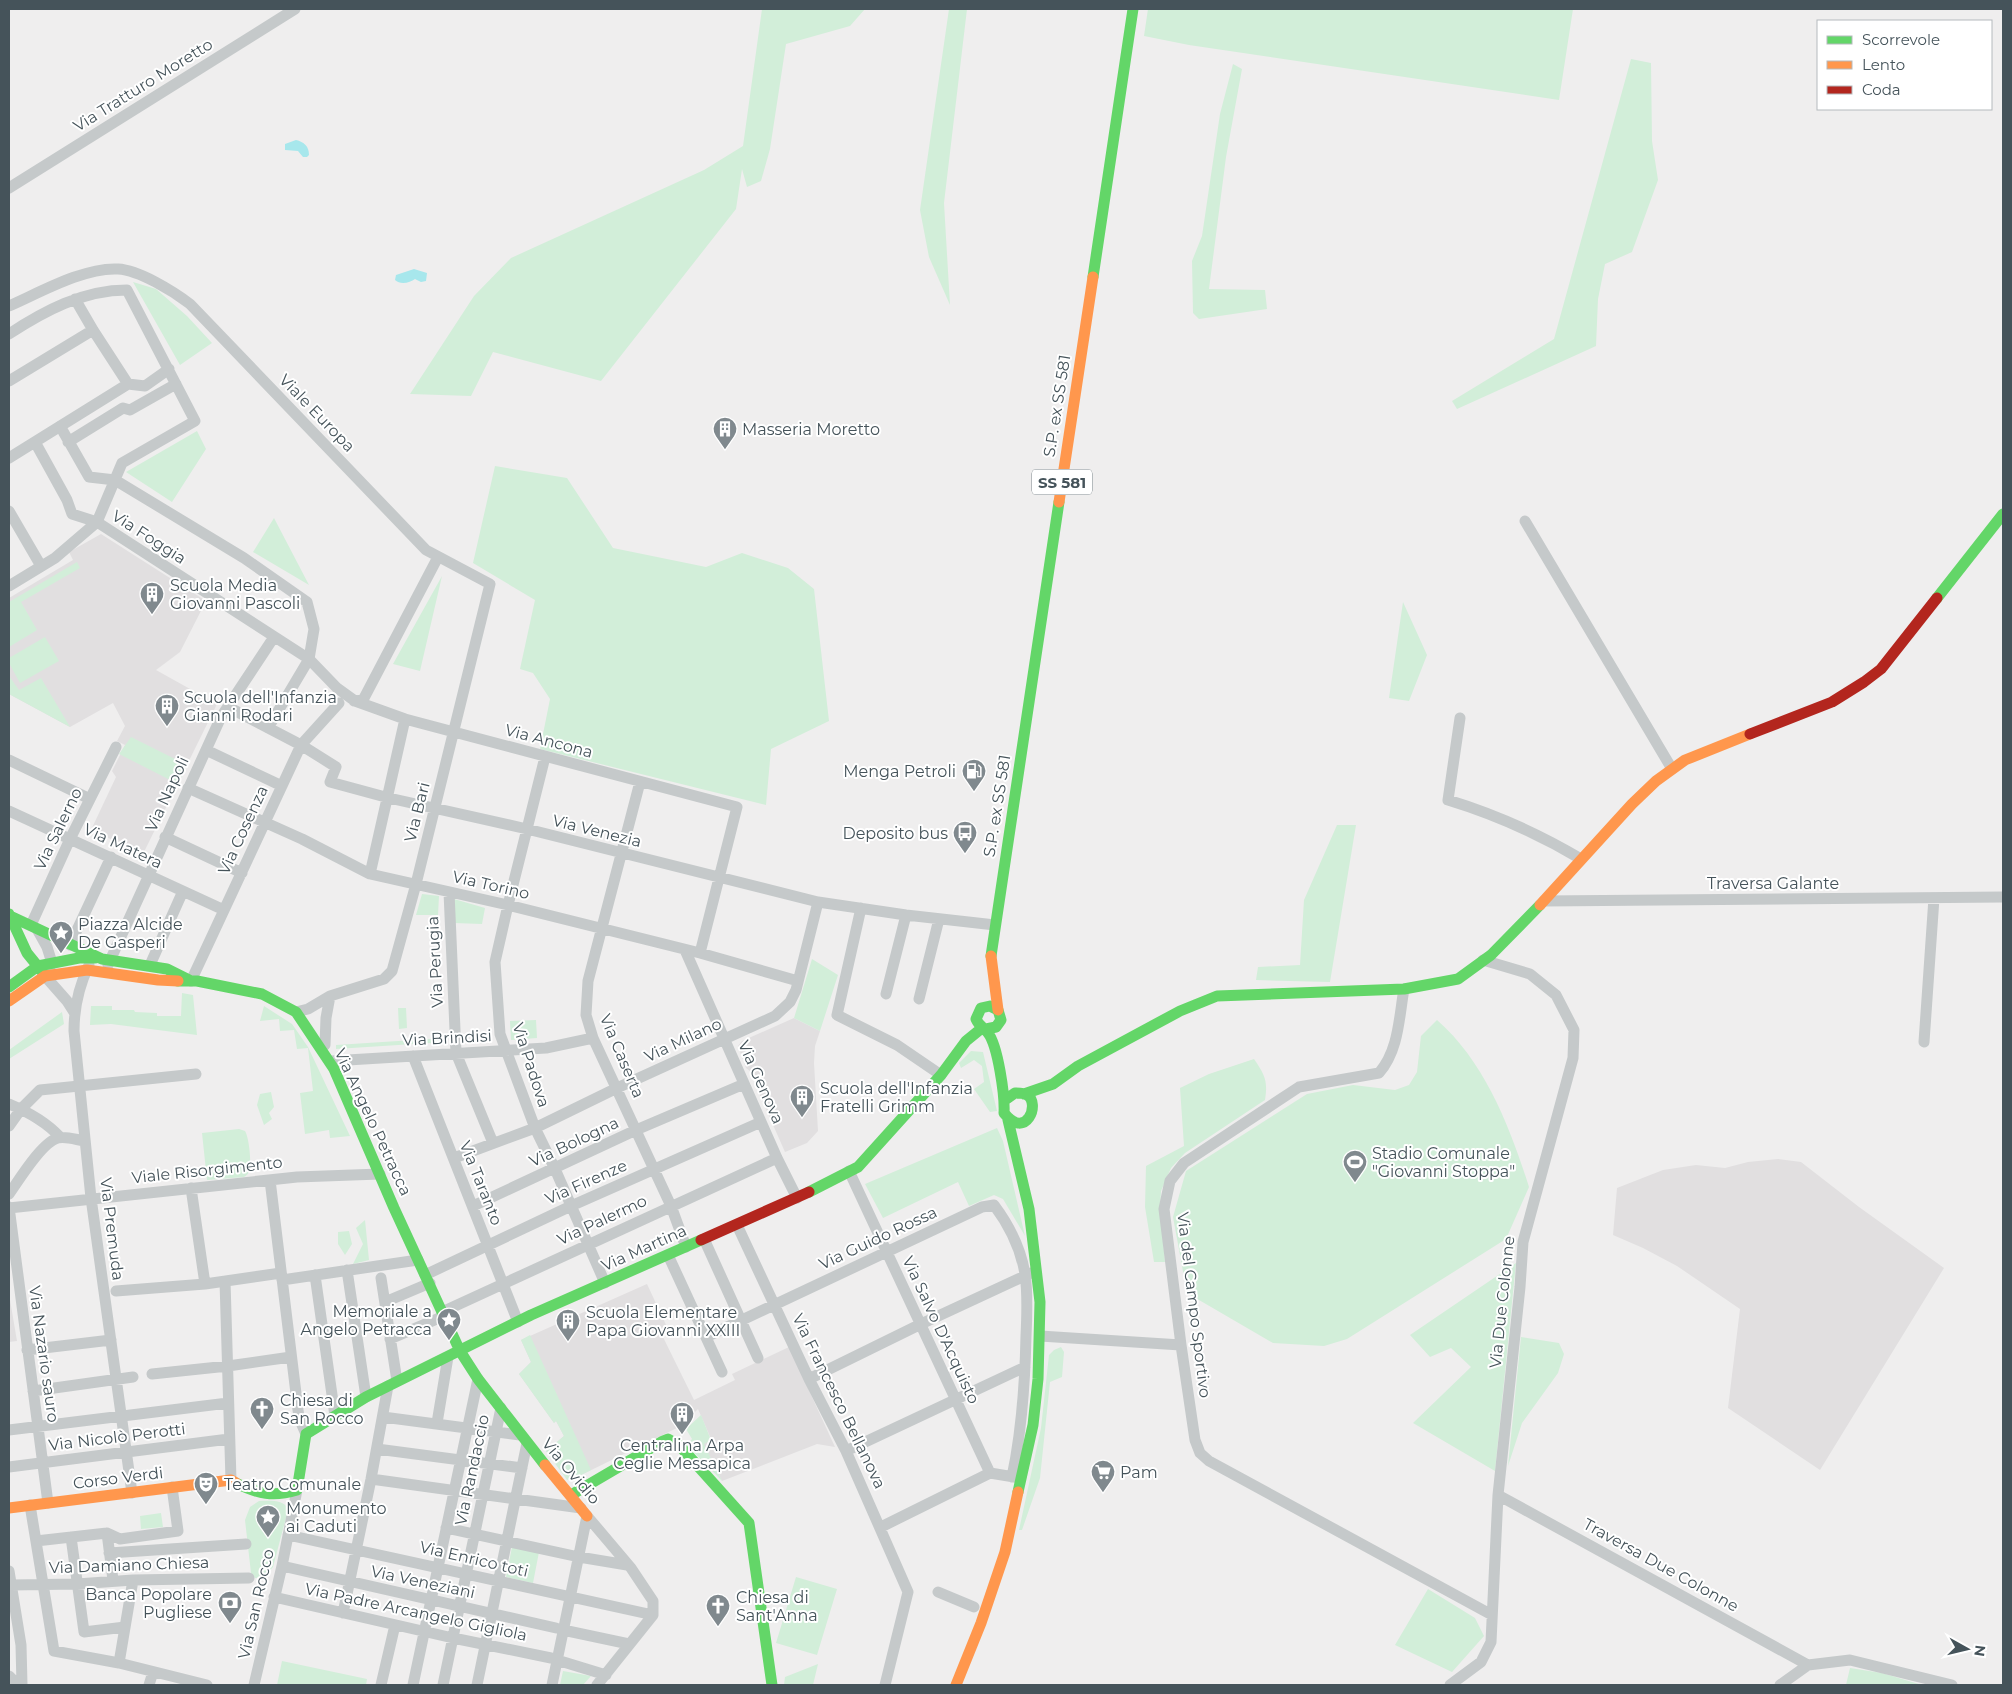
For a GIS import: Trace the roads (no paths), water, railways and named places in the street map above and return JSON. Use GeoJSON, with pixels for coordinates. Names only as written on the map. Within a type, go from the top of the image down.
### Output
{"type":"FeatureCollection","features":[{"type":"Feature","properties":{"kind":"street","name":"Via Tratturo Moretto"},"geometry":{"type":"LineString","coordinates":[[9,188],[295,9]]}},
{"type":"Feature","properties":{"kind":"street","name":"S.P. ex SS 581"},"geometry":{"type":"LineString","coordinates":[[991,956],[1134,9]]}},
{"type":"Feature","properties":{"kind":"street","name":"Viale Europa"},"geometry":{"type":"LineString","coordinates":[[29,297],[88,272],[119,268],[166,287],[190,304],[426,550],[490,584]]}},
{"type":"Feature","properties":{"kind":"street"},"geometry":{"type":"LineString","coordinates":[[9,334],[39,314],[75,299],[111,290],[127,290],[195,421],[122,464],[97,522],[55,558],[9,586]]}},
{"type":"Feature","properties":{"kind":"street"},"geometry":{"type":"LineString","coordinates":[[9,306],[29,297],[39,314]]}},
{"type":"Feature","properties":{"kind":"street"},"geometry":{"type":"LineString","coordinates":[[75,299],[128,384]]}},
{"type":"Feature","properties":{"kind":"street"},"geometry":{"type":"LineString","coordinates":[[9,381],[93,330]]}},
{"type":"Feature","properties":{"kind":"street"},"geometry":{"type":"LineString","coordinates":[[9,458],[128,384],[145,386],[169,369]]}},
{"type":"Feature","properties":{"kind":"street"},"geometry":{"type":"LineString","coordinates":[[68,442],[123,408],[130,410],[176,384]]}},
{"type":"Feature","properties":{"kind":"street"},"geometry":{"type":"LineString","coordinates":[[60,426],[89,476],[115,480],[244,558],[307,602],[314,629],[309,659],[268,728]]}},
{"type":"Feature","properties":{"kind":"street","name":"Via Foggia"},"geometry":{"type":"LineString","coordinates":[[35,442],[67,500],[72,514],[97,522],[309,659],[337,688],[355,701]]}},
{"type":"Feature","properties":{"kind":"street"},"geometry":{"type":"LineString","coordinates":[[9,511],[41,566]]}},
{"type":"Feature","properties":{"kind":"street"},"geometry":{"type":"LineString","coordinates":[[1005,1100],[1011,1094],[1022,1093],[1053,1084],[1078,1066],[1180,1011],[1217,996],[1404,989],[1458,979],[1483,960],[1544,901],[1632,804],[1685,760],[1832,702],[1881,669],[2003,514]]}},
{"type":"Feature","properties":{"kind":"street"},"geometry":{"type":"LineString","coordinates":[[1525,522],[1672,770]]}},
{"type":"Feature","properties":{"kind":"street"},"geometry":{"type":"LineString","coordinates":[[337,688],[339,703],[363,700],[438,557]]}},
{"type":"Feature","properties":{"kind":"street","name":"Via Bari"},"geometry":{"type":"LineString","coordinates":[[296,1012],[308,1009],[326,999],[384,980],[392,971],[416,884],[490,584]]}},
{"type":"Feature","properties":{"kind":"street","name":"Via Napoli"},"geometry":{"type":"LineString","coordinates":[[105,973],[100,959],[148,874],[228,707],[274,637]]}},
{"type":"Feature","properties":{"kind":"street","name":"Via Ancona"},"geometry":{"type":"LineString","coordinates":[[355,701],[406,719],[737,807],[718,877]]}},
{"type":"Feature","properties":{"kind":"street","name":"Via Cosenza"},"geometry":{"type":"LineString","coordinates":[[191,981],[301,745],[339,703]]}},
{"type":"Feature","properties":{"kind":"street","name":"Via Venezia"},"geometry":{"type":"LineString","coordinates":[[228,707],[301,745],[336,767],[330,782],[818,902],[995,926]]}},
{"type":"Feature","properties":{"kind":"street"},"geometry":{"type":"LineString","coordinates":[[1460,718],[1448,800],[1481,810],[1557,845],[1581,859]]}},
{"type":"Feature","properties":{"kind":"street"},"geometry":{"type":"LineString","coordinates":[[370,874],[406,719]]}},
{"type":"Feature","properties":{"kind":"street","name":"Via Salerno"},"geometry":{"type":"LineString","coordinates":[[34,927],[70,839],[116,747]]}},
{"type":"Feature","properties":{"kind":"street"},"geometry":{"type":"LineString","coordinates":[[206,750],[282,786]]}},
{"type":"Feature","properties":{"kind":"street","name":"Via Padova"},"geometry":{"type":"LineString","coordinates":[[545,757],[508,905],[496,962],[500,1034],[535,1128],[605,1283]]}},
{"type":"Feature","properties":{"kind":"street"},"geometry":{"type":"LineString","coordinates":[[9,760],[90,799]]}},
{"type":"Feature","properties":{"kind":"street","name":"Via Caserta"},"geometry":{"type":"LineString","coordinates":[[640,782],[588,981],[586,1015],[593,1038],[671,1206],[686,1247]]}},
{"type":"Feature","properties":{"kind":"street","name":"Via Torino"},"geometry":{"type":"LineString","coordinates":[[188,788],[302,839],[370,874],[508,905],[700,953],[798,981]]}},
{"type":"Feature","properties":{"kind":"street","name":"Via Matera"},"geometry":{"type":"LineString","coordinates":[[9,812],[224,910]]}},
{"type":"Feature","properties":{"kind":"street"},"geometry":{"type":"LineString","coordinates":[[165,837],[242,873]]}},
{"type":"Feature","properties":{"kind":"street"},"geometry":{"type":"LineString","coordinates":[[70,945],[111,857]]}},
{"type":"Feature","properties":{"kind":"street"},"geometry":{"type":"LineString","coordinates":[[700,953],[718,877]]}},
{"type":"Feature","properties":{"kind":"street"},"geometry":{"type":"LineString","coordinates":[[150,965],[184,891]]}},
{"type":"Feature","properties":{"kind":"street","name":"Via Perugia"},"geometry":{"type":"LineString","coordinates":[[448,892],[456,1053],[494,1143]]}},
{"type":"Feature","properties":{"kind":"street","name":"Traversa Galante"},"geometry":{"type":"LineString","coordinates":[[1544,901],[2003,897]]}},
{"type":"Feature","properties":{"kind":"street"},"geometry":{"type":"LineString","coordinates":[[1924,1042],[1934,898]]}},
{"type":"Feature","properties":{"kind":"street","name":"Via Milano"},"geometry":{"type":"LineString","coordinates":[[454,1158],[535,1128],[617,1088],[775,1016],[790,1002],[798,981],[818,902]]}},
{"type":"Feature","properties":{"kind":"street"},"geometry":{"type":"LineString","coordinates":[[861,908],[837,1015],[897,1045],[941,1075]]}},
{"type":"Feature","properties":{"kind":"street"},"geometry":{"type":"LineString","coordinates":[[10,915],[100,959]]}},
{"type":"Feature","properties":{"kind":"street"},"geometry":{"type":"LineString","coordinates":[[10,915],[27,953],[67,1000],[74,1012]]}},
{"type":"Feature","properties":{"kind":"street"},"geometry":{"type":"LineString","coordinates":[[886,994],[906,915]]}},
{"type":"Feature","properties":{"kind":"street"},"geometry":{"type":"LineString","coordinates":[[919,999],[940,919]]}},
{"type":"Feature","properties":{"kind":"street"},"geometry":{"type":"LineString","coordinates":[[34,927],[47,947],[52,963]]}},
{"type":"Feature","properties":{"kind":"street","name":"Via Genova"},"geometry":{"type":"LineString","coordinates":[[685,950],[777,1158],[797,1198]]}},
{"type":"Feature","properties":{"kind":"street"},"geometry":{"type":"LineString","coordinates":[[956,1685],[996,1581],[1017,1478],[1033,1425],[1038,1379],[1040,1302],[1030,1209],[1008,1120],[1004,1113],[1005,1100],[994,1045],[981,1021],[983,992],[991,956]]}},
{"type":"Feature","properties":{"kind":"street"},"geometry":{"type":"LineString","coordinates":[[991,956],[998,1010],[1001,1016],[1002,1045],[1008,1073],[1022,1093],[1032,1100],[1033,1105],[1018,1160]]}},
{"type":"Feature","properties":{"kind":"street"},"geometry":{"type":"LineString","coordinates":[[9,1001],[52,963],[79,958],[150,965],[167,969],[191,981]]}},
{"type":"Feature","properties":{"kind":"street","name":"Via Premuda"},"geometry":{"type":"LineString","coordinates":[[100,959],[87,970],[74,1012],[91,1198],[132,1493]]}},
{"type":"Feature","properties":{"kind":"street","name":"Via Due Colonne"},"geometry":{"type":"LineString","coordinates":[[1450,1685],[1480,1662],[1491,1642],[1498,1495],[1523,1242],[1573,1058],[1574,1030],[1556,995],[1530,974],[1483,960]]}},
{"type":"Feature","properties":{"kind":"street"},"geometry":{"type":"LineString","coordinates":[[9,987],[41,971],[87,970],[158,980],[191,981]]}},
{"type":"Feature","properties":{"kind":"street","name":"Via Angelo Petracca"},"geometry":{"type":"LineString","coordinates":[[191,981],[270,997],[296,1012],[332,1065],[460,1351]]}},
{"type":"Feature","properties":{"kind":"street","name":"Via del Campo Sportivo"},"geometry":{"type":"LineString","coordinates":[[1404,989],[1394,1047],[1388,1063],[1379,1073],[1299,1087],[1184,1163],[1170,1181],[1164,1209],[1180,1345],[1195,1440],[1200,1453],[1209,1461],[1492,1615]]}},
{"type":"Feature","properties":{"kind":"street"},"geometry":{"type":"LineString","coordinates":[[270,997],[298,1003],[308,1009],[321,1032],[332,1065]]}},
{"type":"Feature","properties":{"kind":"street"},"geometry":{"type":"LineString","coordinates":[[325,1045],[326,999]]}},
{"type":"Feature","properties":{"kind":"street"},"geometry":{"type":"LineString","coordinates":[[981,1021],[987,1005],[998,1010]]}},
{"type":"Feature","properties":{"kind":"street","name":"Via Martina"},"geometry":{"type":"LineString","coordinates":[[306,1434],[392,1383],[518,1322],[797,1198],[858,1167],[941,1075],[981,1021],[994,1028],[1000,1023]]}},
{"type":"Feature","properties":{"kind":"street","name":"Via Brindisi"},"geometry":{"type":"LineString","coordinates":[[332,1065],[413,1056],[546,1048],[593,1038]]}},
{"type":"Feature","properties":{"kind":"street","name":"Via Taranto"},"geometry":{"type":"LineString","coordinates":[[413,1056],[518,1322]]}},
{"type":"Feature","properties":{"kind":"street"},"geometry":{"type":"LineString","coordinates":[[9,1126],[21,1109],[40,1090],[196,1074]]}},
{"type":"Feature","properties":{"kind":"street","name":"Via Bologna"},"geometry":{"type":"LineString","coordinates":[[473,1206],[636,1130],[744,1084]]}},
{"type":"Feature","properties":{"kind":"street"},"geometry":{"type":"LineString","coordinates":[[1008,1120],[1017,1123],[1031,1117],[1053,1084]]}},
{"type":"Feature","properties":{"kind":"street"},"geometry":{"type":"LineString","coordinates":[[9,1104],[21,1109],[60,1137]]}},
{"type":"Feature","properties":{"kind":"street","name":"Via Firenze"},"geometry":{"type":"LineString","coordinates":[[385,1302],[489,1246],[570,1206],[761,1122]]}},
{"type":"Feature","properties":{"kind":"street"},"geometry":{"type":"LineString","coordinates":[[9,1194],[51,1140],[60,1137],[85,1141]]}},
{"type":"Feature","properties":{"kind":"street","name":"Via Palermo"},"geometry":{"type":"LineString","coordinates":[[390,1339],[587,1244],[777,1158]]}},
{"type":"Feature","properties":{"kind":"street","name":"Via Salvo D'Acquisto"},"geometry":{"type":"LineString","coordinates":[[849,1171],[990,1473]]}},
{"type":"Feature","properties":{"kind":"street","name":"Viale Risorgimento"},"geometry":{"type":"LineString","coordinates":[[9,1208],[270,1180],[380,1174]]}},
{"type":"Feature","properties":{"kind":"street"},"geometry":{"type":"LineString","coordinates":[[270,1180],[299,1418],[306,1434]]}},
{"type":"Feature","properties":{"kind":"street"},"geometry":{"type":"LineString","coordinates":[[191,1188],[204,1284]]}},
{"type":"Feature","properties":{"kind":"street","name":"Via Guido Rossa"},"geometry":{"type":"LineString","coordinates":[[706,1337],[982,1207],[994,1205],[1005,1220],[1021,1258],[1025,1276]]}},
{"type":"Feature","properties":{"kind":"street","name":"Via Nazario sauro"},"geometry":{"type":"LineString","coordinates":[[9,1208],[48,1503]]}},
{"type":"Feature","properties":{"kind":"street","name":"Via Francesco Bellanova"},"geometry":{"type":"LineString","coordinates":[[737,1225],[809,1379],[846,1451],[908,1592],[885,1685]]}},
{"type":"Feature","properties":{"kind":"street"},"geometry":{"type":"LineString","coordinates":[[704,1239],[758,1358]]}},
{"type":"Feature","properties":{"kind":"street"},"geometry":{"type":"LineString","coordinates":[[668,1255],[722,1372]]}},
{"type":"Feature","properties":{"kind":"street"},"geometry":{"type":"LineString","coordinates":[[116,1291],[282,1276],[316,1275],[418,1260]]}},
{"type":"Feature","properties":{"kind":"street"},"geometry":{"type":"LineString","coordinates":[[347,1270],[366,1397]]}},
{"type":"Feature","properties":{"kind":"street"},"geometry":{"type":"LineString","coordinates":[[809,1379],[1037,1270]]}},
{"type":"Feature","properties":{"kind":"street"},"geometry":{"type":"LineString","coordinates":[[316,1275],[335,1416]]}},
{"type":"Feature","properties":{"kind":"street"},"geometry":{"type":"LineString","coordinates":[[1017,1478],[1025,1367],[1027,1303],[1025,1276]]}},
{"type":"Feature","properties":{"kind":"street"},"geometry":{"type":"LineString","coordinates":[[343,1613],[382,1417],[392,1383],[390,1339],[381,1278]]}},
{"type":"Feature","properties":{"kind":"street"},"geometry":{"type":"LineString","coordinates":[[225,1281],[229,1439],[232,1480],[260,1494],[281,1496],[297,1490]]}},
{"type":"Feature","properties":{"kind":"street"},"geometry":{"type":"LineString","coordinates":[[1040,1336],[1180,1345]]}},
{"type":"Feature","properties":{"kind":"street"},"geometry":{"type":"LineString","coordinates":[[27,1350],[111,1340]]}},
{"type":"Feature","properties":{"kind":"street","name":"Via Ovidio"},"geometry":{"type":"LineString","coordinates":[[460,1351],[478,1379],[523,1439],[627,1565],[653,1601],[653,1613]]}},
{"type":"Feature","properties":{"kind":"street"},"geometry":{"type":"LineString","coordinates":[[152,1374],[291,1357]]}},
{"type":"Feature","properties":{"kind":"street"},"geometry":{"type":"LineString","coordinates":[[437,1423],[448,1357]]}},
{"type":"Feature","properties":{"kind":"street"},"geometry":{"type":"LineString","coordinates":[[846,1451],[1025,1367]]}},
{"type":"Feature","properties":{"kind":"street"},"geometry":{"type":"LineString","coordinates":[[33,1391],[134,1377]]}},
{"type":"Feature","properties":{"kind":"street"},"geometry":{"type":"LineString","coordinates":[[413,1685],[478,1379]]}},
{"type":"Feature","properties":{"kind":"street"},"geometry":{"type":"LineString","coordinates":[[9,1430],[228,1403]]}},
{"type":"Feature","properties":{"kind":"street","name":"Via Randaccio"},"geometry":{"type":"LineString","coordinates":[[443,1685],[501,1408]]}},
{"type":"Feature","properties":{"kind":"street"},"geometry":{"type":"LineString","coordinates":[[382,1417],[496,1431],[523,1439],[522,1468],[477,1685]]}},
{"type":"Feature","properties":{"kind":"street","name":"Via San Rocco"},"geometry":{"type":"LineString","coordinates":[[254,1685],[282,1566],[306,1434]]}},
{"type":"Feature","properties":{"kind":"street","name":"Via Nicolò Perotti"},"geometry":{"type":"LineString","coordinates":[[9,1467],[229,1439]]}},
{"type":"Feature","properties":{"kind":"street"},"geometry":{"type":"LineString","coordinates":[[570,1495],[668,1439],[679,1445],[749,1523],[772,1685]]}},
{"type":"Feature","properties":{"kind":"street"},"geometry":{"type":"LineString","coordinates":[[377,1449],[522,1468]]}},
{"type":"Feature","properties":{"kind":"street"},"geometry":{"type":"LineString","coordinates":[[881,1527],[990,1473],[1017,1478]]}},
{"type":"Feature","properties":{"kind":"street"},"geometry":{"type":"LineString","coordinates":[[371,1479],[516,1499],[584,1512],[579,1557],[570,1597],[560,1629],[554,1659],[552,1685]]}},
{"type":"Feature","properties":{"kind":"street","name":"Corso Verdi"},"geometry":{"type":"LineString","coordinates":[[9,1508],[232,1480]]}},
{"type":"Feature","properties":{"kind":"street"},"geometry":{"type":"LineString","coordinates":[[36,1540],[107,1533],[120,1539],[178,1531],[172,1487]]}},
{"type":"Feature","properties":{"kind":"street","name":"Traversa Due Colonne"},"geometry":{"type":"LineString","coordinates":[[1498,1495],[1808,1665]]}},
{"type":"Feature","properties":{"kind":"street"},"geometry":{"type":"LineString","coordinates":[[30,1505],[54,1651],[153,1672],[183,1682],[207,1685]]}},
{"type":"Feature","properties":{"kind":"street"},"geometry":{"type":"LineString","coordinates":[[446,1528],[579,1557],[627,1565]]}},
{"type":"Feature","properties":{"kind":"street"},"geometry":{"type":"LineString","coordinates":[[107,1533],[112,1580]]}},
{"type":"Feature","properties":{"kind":"street","name":"Via Enrico toti"},"geometry":{"type":"LineString","coordinates":[[288,1535],[570,1597],[653,1613]]}},
{"type":"Feature","properties":{"kind":"street"},"geometry":{"type":"LineString","coordinates":[[71,1537],[84,1632],[124,1627]]}},
{"type":"Feature","properties":{"kind":"street"},"geometry":{"type":"LineString","coordinates":[[110,1553],[246,1544]]}},
{"type":"Feature","properties":{"kind":"street","name":"Via Veneziani"},"geometry":{"type":"LineString","coordinates":[[282,1566],[431,1601],[630,1644]]}},
{"type":"Feature","properties":{"kind":"street"},"geometry":{"type":"LineString","coordinates":[[9,1571],[21,1645],[22,1685]]}},
{"type":"Feature","properties":{"kind":"street","name":"Via Damiano Chiesa"},"geometry":{"type":"LineString","coordinates":[[11,1585],[77,1584],[112,1580],[249,1578]]}},
{"type":"Feature","properties":{"kind":"street"},"geometry":{"type":"LineString","coordinates":[[119,1664],[133,1580]]}},
{"type":"Feature","properties":{"kind":"street"},"geometry":{"type":"LineString","coordinates":[[938,1592],[974,1607]]}},
{"type":"Feature","properties":{"kind":"street","name":"Via Padre Arcangelo Gigliola"},"geometry":{"type":"LineString","coordinates":[[274,1597],[424,1632],[554,1659],[606,1675]]}},
{"type":"Feature","properties":{"kind":"street"},"geometry":{"type":"LineString","coordinates":[[597,1685],[653,1613]]}},
{"type":"Feature","properties":{"kind":"street"},"geometry":{"type":"LineString","coordinates":[[381,1685],[395,1625]]}},
{"type":"Feature","properties":{"kind":"street"},"geometry":{"type":"LineString","coordinates":[[1780,1685],[1808,1665],[1850,1660],[1952,1685]]}},
{"type":"Feature","properties":{"kind":"street"},"geometry":{"type":"LineString","coordinates":[[149,1685],[153,1672]]}},
{"type":"Feature","properties":{"kind":"street"},"geometry":{"type":"LineString","coordinates":[[9,1676],[18,1685]]}},
{"type":"Feature","properties":{"kind":"water"},"geometry":{"type":"Polygon","coordinates":[[[296,140],[304,143],[307,147],[309,155],[307,157],[303,157],[298,151],[285,150],[285,144],[296,140]]]}},
{"type":"Feature","properties":{"kind":"water"},"geometry":{"type":"Polygon","coordinates":[[[414,269],[427,273],[426,281],[421,282],[415,279],[402,283],[395,280],[396,275],[414,269]]]}},
{"type":"Feature","properties":{"kind":"place","name":"Masseria Moretto"},"geometry":{"type":"Point","coordinates":[725,450]}},
{"type":"Feature","properties":{"kind":"place","name":"Scuola Media Giovanni Pascoli"},"geometry":{"type":"Point","coordinates":[152,615]}},
{"type":"Feature","properties":{"kind":"place","name":"Scuola dell'Infanzia Gianni Rodari"},"geometry":{"type":"Point","coordinates":[167,727]}},
{"type":"Feature","properties":{"kind":"place","name":"Menga Petroli"},"geometry":{"type":"Point","coordinates":[974,792]}},
{"type":"Feature","properties":{"kind":"place","name":"Deposito bus"},"geometry":{"type":"Point","coordinates":[965,854]}},
{"type":"Feature","properties":{"kind":"place","name":"Piazza Alcide De Gasperi"},"geometry":{"type":"Point","coordinates":[61,954]}},
{"type":"Feature","properties":{"kind":"place","name":"Scuola dell'Infanzia Fratelli Grimm"},"geometry":{"type":"Point","coordinates":[802,1118]}},
{"type":"Feature","properties":{"kind":"place","name":"Stadio Comunale \"Giovanni Stoppa\""},"geometry":{"type":"Point","coordinates":[1355,1183]}},
{"type":"Feature","properties":{"kind":"place","name":"Memoriale a Angelo Petracca"},"geometry":{"type":"Point","coordinates":[449,1341]}},
{"type":"Feature","properties":{"kind":"place","name":"Scuola Elementare Papa Giovanni XXIII"},"geometry":{"type":"Point","coordinates":[568,1342]}},
{"type":"Feature","properties":{"kind":"place","name":"Chiesa di San Rocco"},"geometry":{"type":"Point","coordinates":[262,1430]}},
{"type":"Feature","properties":{"kind":"place","name":"Centralina Arpa Ceglie Messapica"},"geometry":{"type":"Point","coordinates":[682,1435]}},
{"type":"Feature","properties":{"kind":"place","name":"Pam"},"geometry":{"type":"Point","coordinates":[1103,1493]}},
{"type":"Feature","properties":{"kind":"place","name":"Teatro Comunale"},"geometry":{"type":"Point","coordinates":[206,1505]}},
{"type":"Feature","properties":{"kind":"place","name":"Monumento ai Caduti"},"geometry":{"type":"Point","coordinates":[268,1538]}},
{"type":"Feature","properties":{"kind":"place","name":"Banca Popolare Pugliese"},"geometry":{"type":"Point","coordinates":[230,1624]}},
{"type":"Feature","properties":{"kind":"place","name":"Chiesa di Sant'Anna"},"geometry":{"type":"Point","coordinates":[718,1627]}}]}
